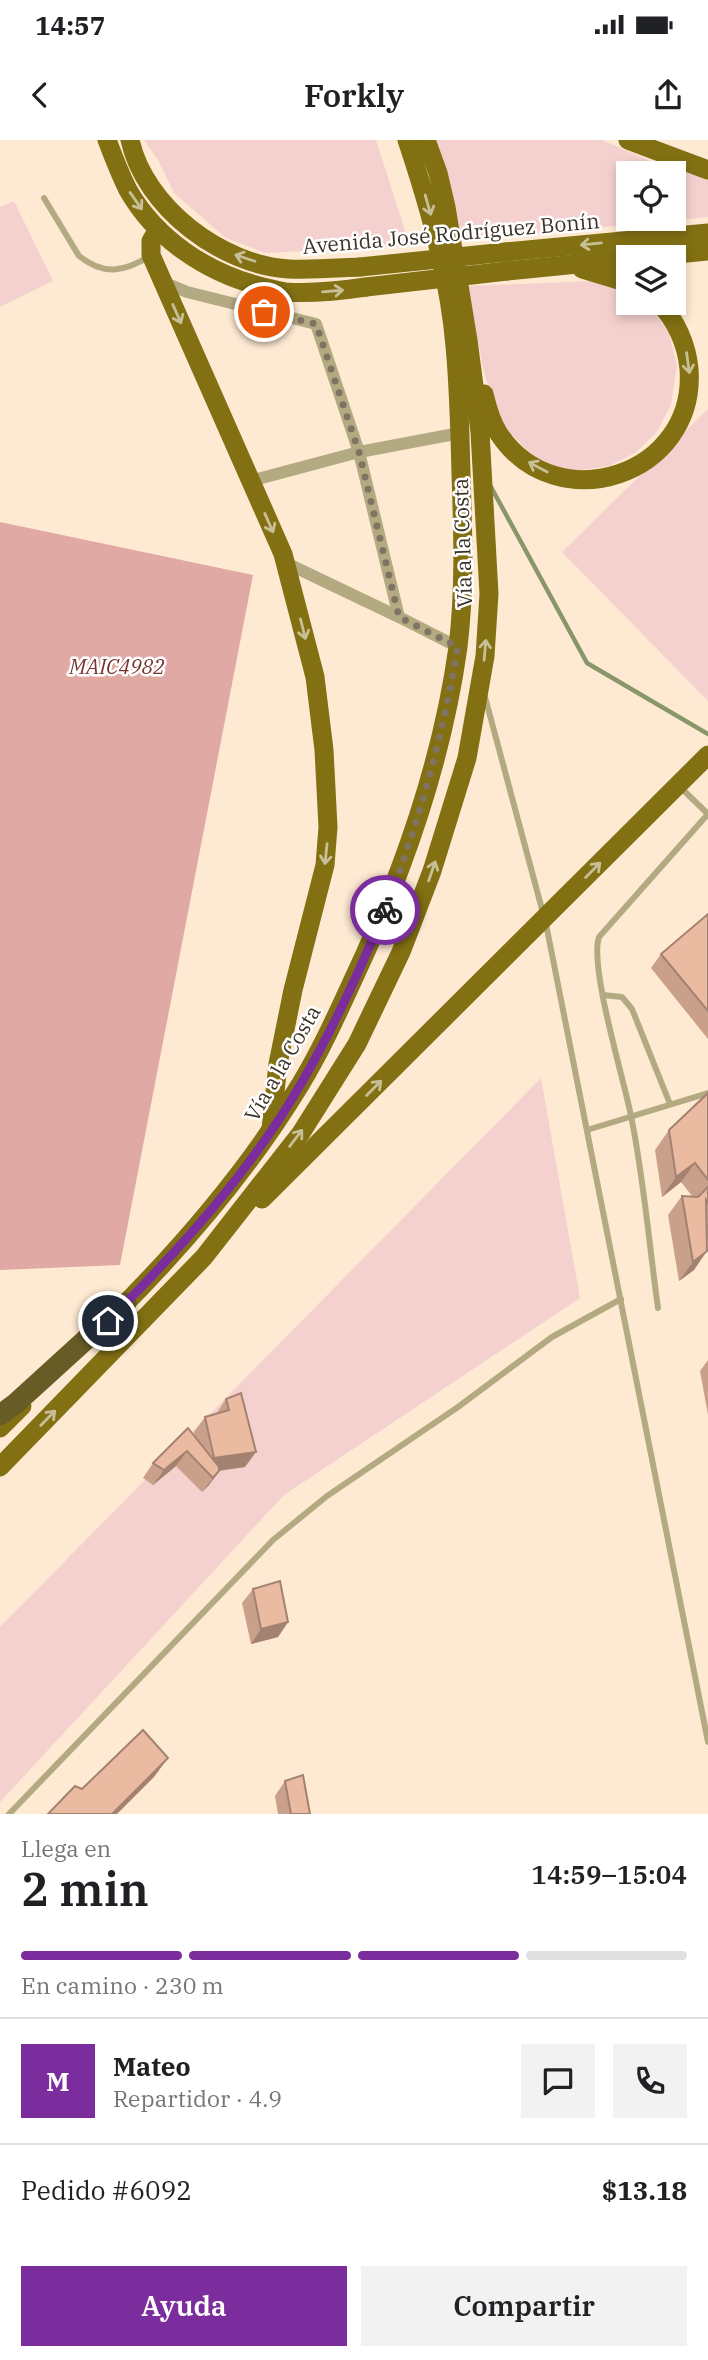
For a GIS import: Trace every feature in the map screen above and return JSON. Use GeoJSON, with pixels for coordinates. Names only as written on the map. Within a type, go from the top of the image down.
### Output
{"type":"FeatureCollection","features":[{"type":"Feature","properties":{"kind":"highway"},"geometry":{"type":"LineString","coordinates":[[0,1415],[126,1303]]}},
{"type":"Feature","properties":{"kind":"main road","name":"Avenida José Rodríguez Bonín"},"geometry":{"type":"LineString","coordinates":[[107,140],[128,190],[158,229],[192,258],[233,279],[283,292],[330,292],[506,262],[708,233]]}},
{"type":"Feature","properties":{"kind":"main road","name":"Avenida José Rodríguez Bonín"},"geometry":{"type":"LineString","coordinates":[[130,140],[146,178],[163,204],[202,239],[241,258],[288,269],[506,262],[542,267],[616,260]]}},
{"type":"Feature","properties":{"kind":"main road","name":"Vía a la Costa"},"geometry":{"type":"LineString","coordinates":[[0,1428],[191,1234],[271,1130],[302,1083],[328,1033],[375,933],[399,874],[437,751],[458,647],[464,584],[455,343],[438,245],[407,140]]}},
{"type":"Feature","properties":{"kind":"main road","name":"Vía a la Costa"},"geometry":{"type":"LineString","coordinates":[[0,1467],[204,1257],[301,1133],[357,1044],[401,952],[432,871],[467,758],[485,656],[489,594],[480,432],[468,340],[446,207],[426,140]]}},
{"type":"Feature","properties":{"kind":"main road"},"geometry":{"type":"LineString","coordinates":[[628,140],[708,170]]}},
{"type":"Feature","properties":{"kind":"main road"},"geometry":{"type":"LineString","coordinates":[[158,229],[151,241],[151,255],[286,563],[315,677],[324,750],[328,827],[325,865],[293,990],[278,1063],[271,1130]]}},
{"type":"Feature","properties":{"kind":"main road"},"geometry":{"type":"LineString","coordinates":[[686,253],[708,251]]}},
{"type":"Feature","properties":{"kind":"main road"},"geometry":{"type":"LineString","coordinates":[[542,267],[585,269],[616,279]]}},
{"type":"Feature","properties":{"kind":"main road"},"geometry":{"type":"LineString","coordinates":[[468,340],[492,420],[499,434],[516,453],[536,468],[559,477],[587,481],[616,476],[638,467],[660,450],[676,428],[687,402],[690,381],[688,356],[677,326],[668,315]]}},
{"type":"Feature","properties":{"kind":"main road"},"geometry":{"type":"LineString","coordinates":[[204,1257],[708,755]]}},
{"type":"Feature","properties":{"kind":"street"},"geometry":{"type":"LineString","coordinates":[[163,281],[187,292],[316,324],[359,452],[399,617]]}},
{"type":"Feature","properties":{"kind":"street"},"geometry":{"type":"LineString","coordinates":[[250,481],[359,452],[460,433]]}},
{"type":"Feature","properties":{"kind":"street"},"geometry":{"type":"LineString","coordinates":[[286,563],[458,647]]}},
{"type":"Feature","properties":{"kind":"lane"},"geometry":{"type":"LineString","coordinates":[[44,198],[79,256],[87,263],[119,270],[151,255]]}},
{"type":"Feature","properties":{"kind":"lane"},"geometry":{"type":"LineString","coordinates":[[481,681],[545,918],[708,1742]]}},
{"type":"Feature","properties":{"kind":"lane"},"geometry":{"type":"LineString","coordinates":[[658,1308],[632,1117],[603,995],[596,950],[599,937],[708,814],[678,785]]}},
{"type":"Feature","properties":{"kind":"lane"},"geometry":{"type":"LineString","coordinates":[[603,995],[622,997],[632,1009],[670,1104]]}},
{"type":"Feature","properties":{"kind":"lane"},"geometry":{"type":"LineString","coordinates":[[587,1130],[708,1093]]}},
{"type":"Feature","properties":{"kind":"lane"},"geometry":{"type":"LineString","coordinates":[[9,1814],[273,1540],[327,1496],[458,1407],[552,1337],[621,1299]]}},
{"type":"Feature","properties":{"kind":"shaded area"},"geometry":{"type":"Polygon","coordinates":[[[144,140],[376,140],[410,246],[265,253],[226,238],[174,193],[158,160],[144,140]]]}},
{"type":"Feature","properties":{"kind":"shaded area"},"geometry":{"type":"Polygon","coordinates":[[[434,140],[602,140],[650,161],[616,161],[616,226],[462,241],[434,140]]]}},
{"type":"Feature","properties":{"kind":"shaded area"},"geometry":{"type":"Polygon","coordinates":[[[686,173],[708,179],[708,217],[686,219],[686,173]]]}},
{"type":"Feature","properties":{"kind":"shaded area"},"geometry":{"type":"Polygon","coordinates":[[[14,201],[53,281],[0,307],[0,207],[14,201]]]}},
{"type":"Feature","properties":{"kind":"shaded area"},"geometry":{"type":"Polygon","coordinates":[[[593,281],[616,290],[616,315],[656,315],[669,333],[677,366],[671,404],[657,432],[635,453],[609,466],[574,471],[539,462],[499,422],[483,368],[468,286],[593,281]]]}},
{"type":"Feature","properties":{"kind":"shaded area"},"geometry":{"type":"Polygon","coordinates":[[[708,409],[708,701],[562,552],[708,409]]]}},
{"type":"Feature","properties":{"kind":"shaded area"},"geometry":{"type":"Polygon","coordinates":[[[541,1078],[580,1298],[284,1495],[0,1802],[0,1627],[541,1078]]]}},
{"type":"Feature","properties":{"kind":"green space","name":"MAIC4982"},"geometry":{"type":"Polygon","coordinates":[[[0,522],[253,575],[120,1265],[0,1270],[0,522]]]}},
{"type":"Feature","properties":{"kind":"building"},"geometry":{"type":"Polygon","coordinates":[[[708,914],[708,1011],[661,954],[708,914]]]}},
{"type":"Feature","properties":{"kind":"building"},"geometry":{"type":"Polygon","coordinates":[[[708,1093],[708,1180],[695,1163],[676,1177],[669,1130],[708,1093]]]}},
{"type":"Feature","properties":{"kind":"building"},"geometry":{"type":"Polygon","coordinates":[[[708,1187],[707,1251],[693,1262],[682,1196],[698,1197],[708,1187]]]}},
{"type":"Feature","properties":{"kind":"building"},"geometry":{"type":"Polygon","coordinates":[[[241,1393],[256,1452],[214,1458],[205,1417],[229,1410],[226,1399],[241,1393]]]}},
{"type":"Feature","properties":{"kind":"building"},"geometry":{"type":"Polygon","coordinates":[[[188,1428],[219,1467],[213,1478],[187,1451],[164,1470],[153,1463],[188,1428]]]}},
{"type":"Feature","properties":{"kind":"building"},"geometry":{"type":"Polygon","coordinates":[[[280,1581],[288,1622],[261,1629],[253,1589],[280,1581]]]}},
{"type":"Feature","properties":{"kind":"building"},"geometry":{"type":"Polygon","coordinates":[[[143,1730],[168,1758],[112,1814],[48,1814],[75,1786],[82,1789],[143,1730]]]}},
{"type":"Feature","properties":{"kind":"building"},"geometry":{"type":"Polygon","coordinates":[[[303,1775],[310,1814],[291,1814],[285,1781],[303,1775]]]}},
{"type":"Feature","properties":{"kind":"waterway"},"geometry":{"type":"LineString","coordinates":[[491,487],[587,663],[708,734]]}},
{"type":"Feature","properties":{"kind":"way so far"},"geometry":{"type":"LineString","coordinates":[[264,312],[316,324],[359,452],[399,617],[458,647],[437,751],[421,809],[385,910]]}},
{"type":"Feature","properties":{"kind":"route"},"geometry":{"type":"LineString","coordinates":[[108,1321],[191,1234],[271,1130],[302,1083],[328,1033],[385,910]]}}]}
